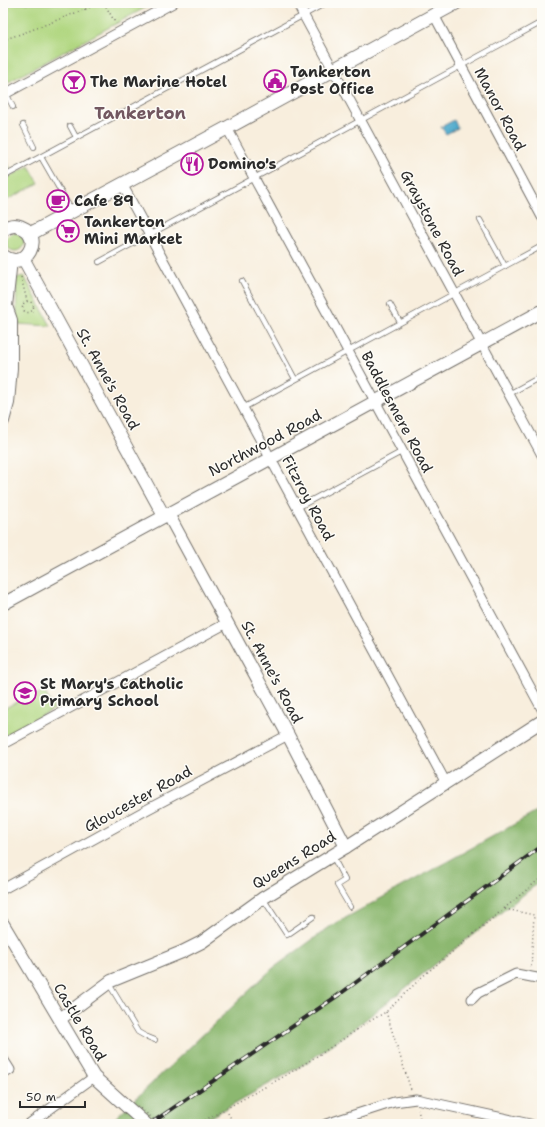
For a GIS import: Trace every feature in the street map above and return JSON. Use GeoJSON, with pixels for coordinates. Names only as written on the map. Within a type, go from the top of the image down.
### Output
{"type":"FeatureCollection","features":[{"type":"Feature","properties":{"kind":"main road"},"geometry":{"type":"LineString","coordinates":[[30,234],[456,3]]}},
{"type":"Feature","properties":{"kind":"main road"},"geometry":{"type":"LineString","coordinates":[[4,227],[19,226],[30,234],[32,247],[27,255],[13,258]]}},
{"type":"Feature","properties":{"kind":"street"},"geometry":{"type":"LineString","coordinates":[[4,94],[173,3]]}},
{"type":"Feature","properties":{"kind":"street","name":"Graystone Road"},"geometry":{"type":"LineString","coordinates":[[297,3],[542,455]]}},
{"type":"Feature","properties":{"kind":"street","name":"Manor Road"},"geometry":{"type":"LineString","coordinates":[[434,15],[542,217]]}},
{"type":"Feature","properties":{"kind":"street","name":"Baddlesmere Road"},"geometry":{"type":"LineString","coordinates":[[227,128],[542,709]]}},
{"type":"Feature","properties":{"kind":"street","name":"Fitzroy Road"},"geometry":{"type":"LineString","coordinates":[[122,184],[446,783]]}},
{"type":"Feature","properties":{"kind":"street"},"geometry":{"type":"LineString","coordinates":[[3,421],[8,403],[11,368],[10,320],[4,308],[13,258]]}},
{"type":"Feature","properties":{"kind":"street","name":"St. Anne's Road"},"geometry":{"type":"LineString","coordinates":[[13,258],[166,515],[288,735],[346,847]]}},
{"type":"Feature","properties":{"kind":"street","name":"Northwood Road"},"geometry":{"type":"LineString","coordinates":[[3,604],[542,311]]}},
{"type":"Feature","properties":{"kind":"street"},"geometry":{"type":"LineString","coordinates":[[3,744],[227,623]]}},
{"type":"Feature","properties":{"kind":"street","name":"Queens Road"},"geometry":{"type":"LineString","coordinates":[[60,1019],[108,982],[182,952],[202,942],[263,898],[332,856],[542,721]]}},
{"type":"Feature","properties":{"kind":"street","name":"Gloucester Road"},"geometry":{"type":"LineString","coordinates":[[3,889],[288,735]]}},
{"type":"Feature","properties":{"kind":"street","name":"Castle Road"},"geometry":{"type":"LineString","coordinates":[[3,924],[94,1077],[134,1109],[146,1124]]}},
{"type":"Feature","properties":{"kind":"street"},"geometry":{"type":"LineString","coordinates":[[472,999],[478,993],[516,974],[542,979]]}},
{"type":"Feature","properties":{"kind":"street"},"geometry":{"type":"LineString","coordinates":[[3,1059],[10,1070],[3,1074]]}},
{"type":"Feature","properties":{"kind":"street"},"geometry":{"type":"LineString","coordinates":[[35,1122],[94,1077]]}},
{"type":"Feature","properties":{"kind":"street"},"geometry":{"type":"LineString","coordinates":[[326,1124],[394,1102],[416,1099],[530,1124]]}},
{"type":"Feature","properties":{"kind":"lane"},"geometry":{"type":"LineString","coordinates":[[3,177],[326,3]]}},
{"type":"Feature","properties":{"kind":"lane"},"geometry":{"type":"LineString","coordinates":[[99,262],[542,22]]}},
{"type":"Feature","properties":{"kind":"lane"},"geometry":{"type":"LineString","coordinates":[[4,94],[13,107]]}},
{"type":"Feature","properties":{"kind":"lane"},"geometry":{"type":"LineString","coordinates":[[23,125],[34,147]]}},
{"type":"Feature","properties":{"kind":"lane"},"geometry":{"type":"LineString","coordinates":[[70,126],[76,138]]}},
{"type":"Feature","properties":{"kind":"lane"},"geometry":{"type":"LineString","coordinates":[[41,157],[72,212]]}},
{"type":"Feature","properties":{"kind":"lane"},"geometry":{"type":"LineString","coordinates":[[480,220],[505,266]]}},
{"type":"Feature","properties":{"kind":"lane"},"geometry":{"type":"LineString","coordinates":[[243,408],[542,246]]}},
{"type":"Feature","properties":{"kind":"lane"},"geometry":{"type":"LineString","coordinates":[[242,281],[294,380]]}},
{"type":"Feature","properties":{"kind":"lane"},"geometry":{"type":"LineString","coordinates":[[390,304],[400,322]]}},
{"type":"Feature","properties":{"kind":"lane"},"geometry":{"type":"LineString","coordinates":[[509,394],[542,376]]}},
{"type":"Feature","properties":{"kind":"lane"},"geometry":{"type":"LineString","coordinates":[[297,508],[403,452]]}},
{"type":"Feature","properties":{"kind":"lane"},"geometry":{"type":"LineString","coordinates":[[332,856],[345,880],[337,885],[350,908]]}},
{"type":"Feature","properties":{"kind":"lane"},"geometry":{"type":"LineString","coordinates":[[263,898],[287,935],[313,917]]}},
{"type":"Feature","properties":{"kind":"lane"},"geometry":{"type":"LineString","coordinates":[[108,982],[138,1032],[155,1040]]}},
{"type":"Feature","properties":{"kind":"path"},"geometry":{"type":"LineString","coordinates":[[85,10],[86,3]]}},
{"type":"Feature","properties":{"kind":"path"},"geometry":{"type":"LineString","coordinates":[[3,40],[101,3]]}},
{"type":"Feature","properties":{"kind":"path"},"geometry":{"type":"LineString","coordinates":[[104,3],[120,32]]}},
{"type":"Feature","properties":{"kind":"path"},"geometry":{"type":"LineString","coordinates":[[21,276],[27,301],[24,304],[24,308],[27,313],[31,313],[33,310],[33,305],[31,301],[27,301]]}},
{"type":"Feature","properties":{"kind":"path"},"geometry":{"type":"LineString","coordinates":[[198,1124],[322,1053],[370,1020],[386,1012],[423,976],[542,877]]}},
{"type":"Feature","properties":{"kind":"path"},"geometry":{"type":"LineString","coordinates":[[504,909],[534,915],[531,977]]}},
{"type":"Feature","properties":{"kind":"path"},"geometry":{"type":"LineString","coordinates":[[386,1012],[412,1092],[416,1099],[422,1124]]}},
{"type":"Feature","properties":{"kind":"path"},"geometry":{"type":"LineString","coordinates":[[134,1109],[160,1124]]}},
{"type":"Feature","properties":{"kind":"path"},"geometry":{"type":"LineString","coordinates":[[228,1114],[234,1124]]}},
{"type":"Feature","properties":{"kind":"green space"},"geometry":{"type":"Polygon","coordinates":[[[3,3],[154,3],[3,85],[3,3]]]}},
{"type":"Feature","properties":{"kind":"green space"},"geometry":{"type":"Polygon","coordinates":[[[3,154],[11,170],[3,175],[3,154]]]}},
{"type":"Feature","properties":{"kind":"green space"},"geometry":{"type":"Polygon","coordinates":[[[29,166],[39,183],[3,202],[3,180],[29,166]]]}},
{"type":"Feature","properties":{"kind":"green space"},"geometry":{"type":"Polygon","coordinates":[[[15,233],[21,236],[24,242],[21,248],[15,251],[9,248],[6,242],[9,236],[15,233]]]}},
{"type":"Feature","properties":{"kind":"green space"},"geometry":{"type":"Polygon","coordinates":[[[24,276],[51,326],[17,324],[16,278],[24,276]]]}},
{"type":"Feature","properties":{"kind":"green space"},"geometry":{"type":"Polygon","coordinates":[[[44,691],[54,709],[3,737],[3,709],[21,700],[22,702],[44,691]]]}},
{"type":"Feature","properties":{"kind":"green space"},"geometry":{"type":"Polygon","coordinates":[[[542,809],[542,880],[351,1031],[306,1063],[197,1124],[109,1124],[272,969],[331,926],[542,809]]]}},
{"type":"Feature","properties":{"kind":"water"},"geometry":{"type":"Polygon","coordinates":[[[454,120],[458,128],[446,134],[441,127],[454,120]]]}},
{"type":"Feature","properties":{"kind":"railway"},"geometry":{"type":"LineString","coordinates":[[150,1124],[340,994],[542,846]]}},
{"type":"Feature","properties":{"kind":"place","name":"Tankerton Post Office"},"geometry":{"type":"Point","coordinates":[275,81]}},
{"type":"Feature","properties":{"kind":"place","name":"The Marine Hotel"},"geometry":{"type":"Point","coordinates":[74,82]}},
{"type":"Feature","properties":{"kind":"place","name":"Domino's"},"geometry":{"type":"Point","coordinates":[192,164]}},
{"type":"Feature","properties":{"kind":"place","name":"Cafe 89"},"geometry":{"type":"Point","coordinates":[58,201]}},
{"type":"Feature","properties":{"kind":"place","name":"Tankerton Mini Market"},"geometry":{"type":"Point","coordinates":[68,231]}},
{"type":"Feature","properties":{"kind":"place","name":"St Mary's Catholic Primary School"},"geometry":{"type":"Point","coordinates":[25,693]}},
{"type":"Feature","properties":{"kind":"district","name":"Tankerton"},"geometry":{"type":"Point","coordinates":[140,113]}}]}
